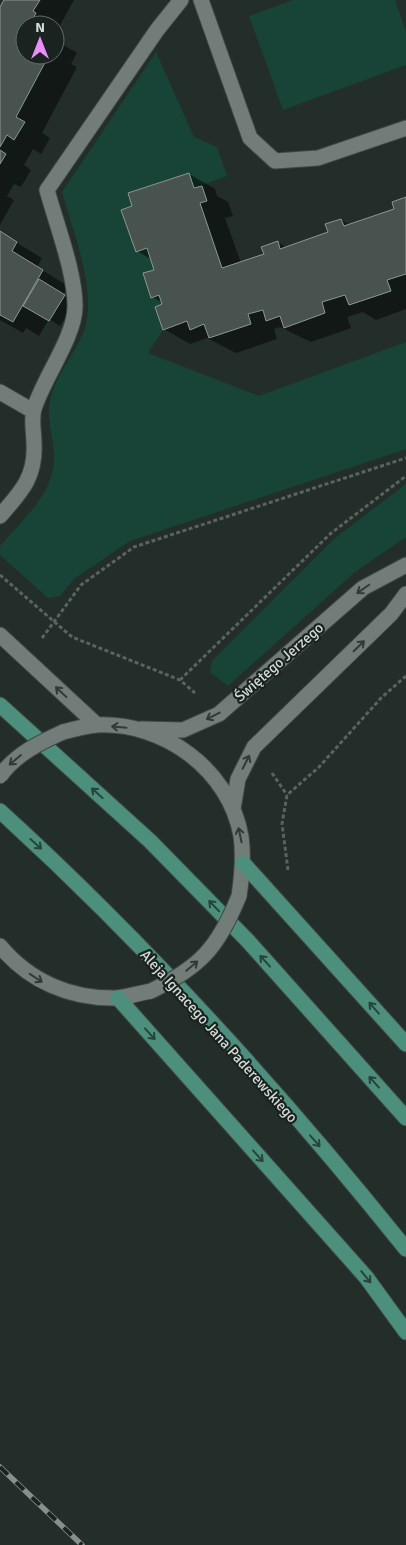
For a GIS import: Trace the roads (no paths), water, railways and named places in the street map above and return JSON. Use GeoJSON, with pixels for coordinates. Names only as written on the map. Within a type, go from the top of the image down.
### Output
{"type":"FeatureCollection","features":[{"type":"Feature","properties":{"kind":"main road"},"geometry":{"type":"LineString","coordinates":[[0,705],[150,841],[248,941],[406,1118]]}},
{"type":"Feature","properties":{"kind":"main road","name":"Aleja Ignacego Jana Paderewskiego"},"geometry":{"type":"LineString","coordinates":[[0,811],[48,855],[194,1004],[365,1198],[406,1249]]}},
{"type":"Feature","properties":{"kind":"main road"},"geometry":{"type":"LineString","coordinates":[[243,863],[406,1044]]}},
{"type":"Feature","properties":{"kind":"main road"},"geometry":{"type":"LineString","coordinates":[[118,998],[366,1277],[406,1332]]}},
{"type":"Feature","properties":{"kind":"street"},"geometry":{"type":"LineString","coordinates":[[0,516],[22,490],[32,470],[35,455],[33,411],[68,333],[76,308],[71,277],[47,190],[157,30],[181,0]]}},
{"type":"Feature","properties":{"kind":"street"},"geometry":{"type":"LineString","coordinates":[[200,0],[250,138],[275,161],[318,158],[406,128]]}},
{"type":"Feature","properties":{"kind":"street"},"geometry":{"type":"LineString","coordinates":[[0,392],[33,411]]}},
{"type":"Feature","properties":{"kind":"street","name":"Świętego Jerzego"},"geometry":{"type":"LineString","coordinates":[[0,776],[5,768],[32,746],[63,732],[96,725],[183,730],[219,714],[363,588],[406,565]]}},
{"type":"Feature","properties":{"kind":"street"},"geometry":{"type":"LineString","coordinates":[[233,809],[238,779],[254,747],[391,614],[406,594]]}},
{"type":"Feature","properties":{"kind":"street"},"geometry":{"type":"LineString","coordinates":[[0,635],[96,725]]}},
{"type":"Feature","properties":{"kind":"street"},"geometry":{"type":"LineString","coordinates":[[0,946],[14,963],[45,984],[80,996],[118,998],[151,991],[181,976],[206,954],[226,928],[239,896],[243,863],[241,835],[233,809],[211,773],[179,746],[141,729]]}},
{"type":"Feature","properties":{"kind":"railway"},"geometry":{"type":"LineString","coordinates":[[0,1467],[82,1545]]}}]}
